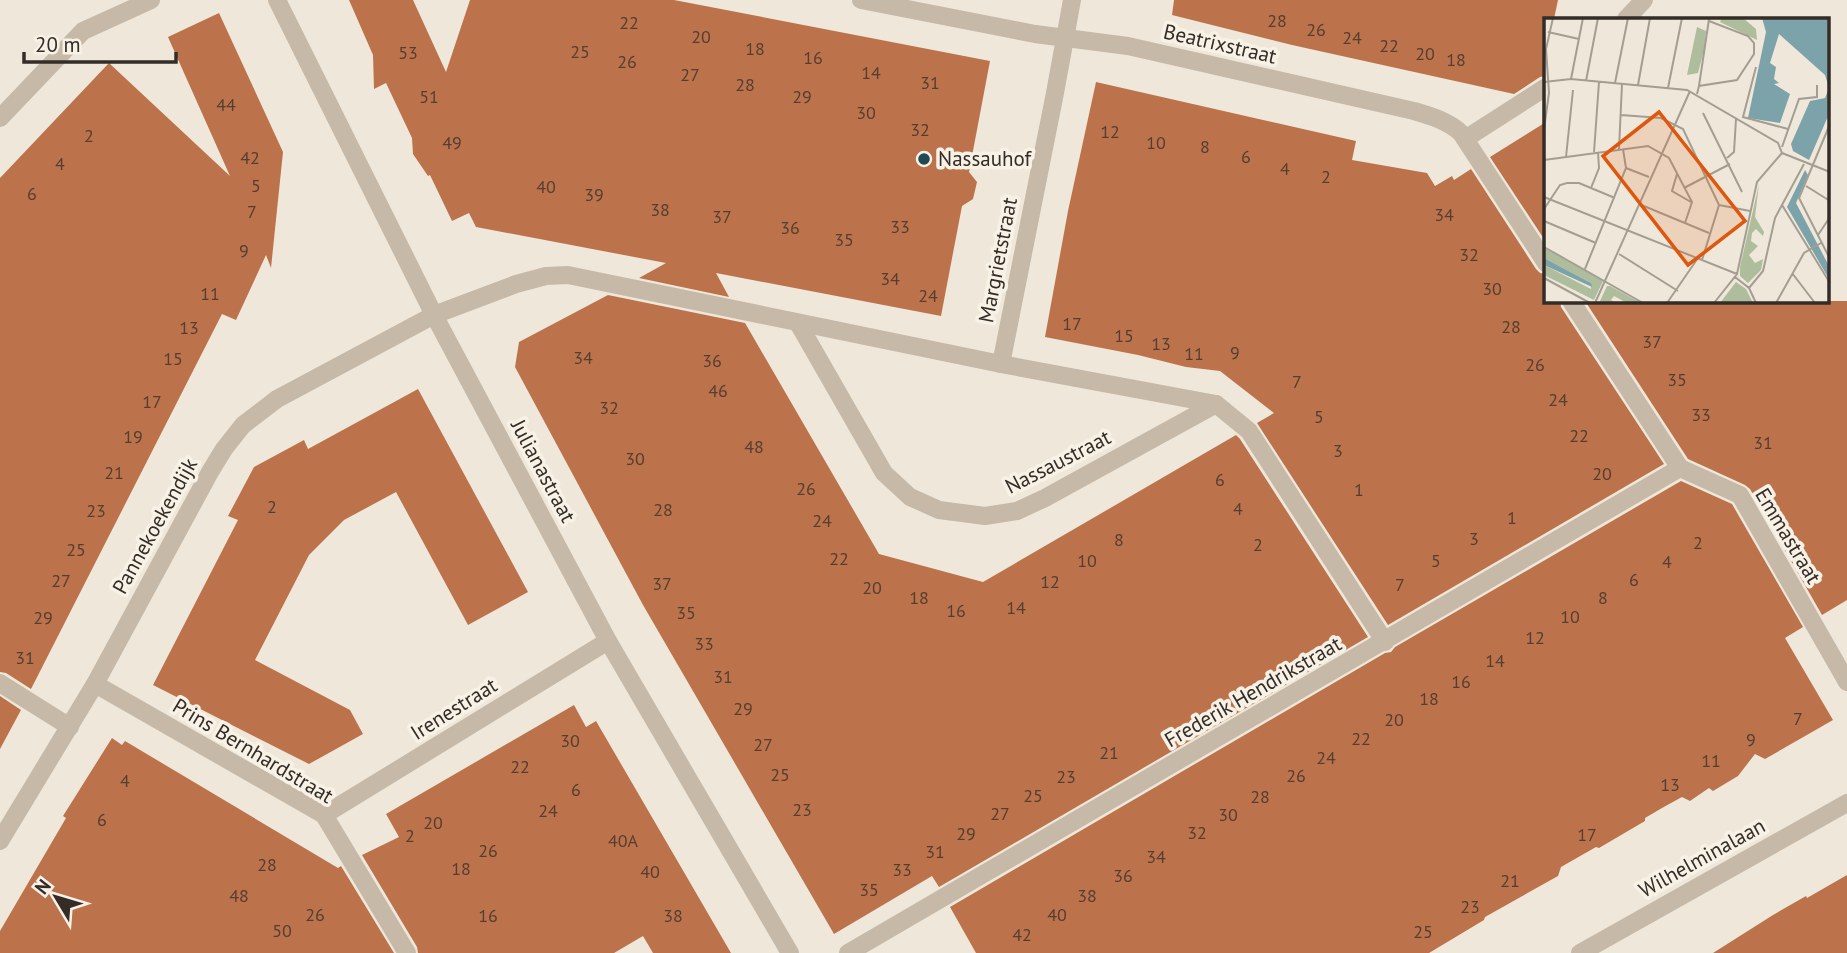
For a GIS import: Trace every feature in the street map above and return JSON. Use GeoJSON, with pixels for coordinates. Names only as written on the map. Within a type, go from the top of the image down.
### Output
{"type":"FeatureCollection","features":[{"type":"Feature","properties":{"kind":"street"},"geometry":{"type":"LineString","coordinates":[[0,118],[83,31],[151,0]]}},
{"type":"Feature","properties":{"kind":"street","name":"Julianastraat"},"geometry":{"type":"LineString","coordinates":[[277,0],[434,316],[608,640],[790,953]]}},
{"type":"Feature","properties":{"kind":"street","name":"Beatrixstraat"},"geometry":{"type":"LineString","coordinates":[[860,0],[1027,33],[1128,46],[1414,111],[1448,124],[1465,139]]}},
{"type":"Feature","properties":{"kind":"street","name":"Margrietstraat"},"geometry":{"type":"LineString","coordinates":[[1001,364],[1072,0]]}},
{"type":"Feature","properties":{"kind":"street"},"geometry":{"type":"LineString","coordinates":[[1627,18],[1644,0]]}},
{"type":"Feature","properties":{"kind":"street"},"geometry":{"type":"LineString","coordinates":[[1544,88],[1465,139],[1544,260]]}},
{"type":"Feature","properties":{"kind":"street"},"geometry":{"type":"LineString","coordinates":[[434,316],[516,284],[546,276],[568,275],[1001,364],[1216,404],[1249,431],[1385,642]]}},
{"type":"Feature","properties":{"kind":"street"},"geometry":{"type":"LineString","coordinates":[[1572,303],[1680,468]]}},
{"type":"Feature","properties":{"kind":"street","name":"Pannekoekendijk"},"geometry":{"type":"LineString","coordinates":[[0,841],[95,684],[210,472],[243,425],[277,398],[434,316]]}},
{"type":"Feature","properties":{"kind":"street","name":"Nassaustraat"},"geometry":{"type":"LineString","coordinates":[[798,323],[884,473],[910,498],[939,510],[985,516],[1017,511],[1045,499],[1216,404]]}},
{"type":"Feature","properties":{"kind":"street","name":"Frederik Hendrikstraat"},"geometry":{"type":"LineString","coordinates":[[848,953],[1680,468]]}},
{"type":"Feature","properties":{"kind":"street","name":"Emmastraat"},"geometry":{"type":"LineString","coordinates":[[1680,468],[1740,495],[1847,682]]}},
{"type":"Feature","properties":{"kind":"street","name":"Irenestraat"},"geometry":{"type":"LineString","coordinates":[[324,816],[608,640]]}},
{"type":"Feature","properties":{"kind":"street"},"geometry":{"type":"LineString","coordinates":[[0,683],[70,727]]}},
{"type":"Feature","properties":{"kind":"street","name":"Prins Bernhardstraat"},"geometry":{"type":"LineString","coordinates":[[95,684],[324,816],[407,953]]}},
{"type":"Feature","properties":{"kind":"street","name":"Wilhelminalaan"},"geometry":{"type":"LineString","coordinates":[[1580,953],[1847,803]]}},
{"type":"Feature","properties":{"kind":"building","name":"Nassauhof"},"geometry":{"type":"Polygon","coordinates":[[[349,0],[413,0],[446,72],[470,0],[674,0],[990,61],[969,172],[977,182],[973,199],[962,206],[941,316],[716,273],[729,297],[639,278],[666,263],[476,227],[469,213],[452,221],[430,175],[428,176],[413,154],[412,138],[386,83],[374,89],[373,55],[349,0]]]}},
{"type":"Feature","properties":{"kind":"building"},"geometry":{"type":"Polygon","coordinates":[[[1174,0],[1558,0],[1554,18],[1544,18],[1544,76],[1514,94],[1292,45],[1172,15],[1174,0]]]}},
{"type":"Feature","properties":{"kind":"building"},"geometry":{"type":"Polygon","coordinates":[[[219,13],[283,152],[271,268],[266,255],[236,320],[222,314],[31,689],[0,672],[0,178],[109,63],[230,176],[168,37],[219,13]]]}},
{"type":"Feature","properties":{"kind":"building"},"geometry":{"type":"Polygon","coordinates":[[[1096,82],[1356,141],[1352,160],[1427,173],[1435,186],[1452,176],[1454,180],[1471,169],[1536,269],[1544,274],[1544,303],[1560,303],[1664,464],[1388,625],[1257,423],[1274,413],[1220,371],[1186,367],[1045,337],[1068,211],[1096,82]]]}},
{"type":"Feature","properties":{"kind":"building"},"geometry":{"type":"Polygon","coordinates":[[[1544,123],[1544,239],[1490,157],[1544,123]]]}},
{"type":"Feature","properties":{"kind":"building"},"geometry":{"type":"Polygon","coordinates":[[[608,295],[745,323],[879,554],[983,582],[1236,435],[1368,637],[939,887],[932,876],[834,934],[643,605],[515,367],[519,342],[608,295]]]}},
{"type":"Feature","properties":{"kind":"building"},"geometry":{"type":"Polygon","coordinates":[[[1847,301],[1847,600],[1822,615],[1750,489],[1688,459],[1586,303],[1847,301]]]}},
{"type":"Feature","properties":{"kind":"building"},"geometry":{"type":"Polygon","coordinates":[[[418,389],[528,592],[468,625],[396,492],[344,520],[309,555],[255,660],[350,710],[363,734],[309,764],[153,685],[238,520],[228,516],[254,467],[304,440],[308,449],[418,389]]]}},
{"type":"Feature","properties":{"kind":"building"},"geometry":{"type":"Polygon","coordinates":[[[1681,481],[1732,504],[1803,627],[1785,638],[1833,720],[1765,759],[1755,754],[1738,776],[1713,791],[1709,788],[1690,801],[1682,797],[1662,808],[1599,848],[1596,847],[1561,867],[1558,876],[1485,917],[1429,953],[976,953],[950,907],[1681,481]]]}},
{"type":"Feature","properties":{"kind":"building"},"geometry":{"type":"Polygon","coordinates":[[[0,696],[21,710],[0,749],[0,696]]]}},
{"type":"Feature","properties":{"kind":"building"},"geometry":{"type":"Polygon","coordinates":[[[574,705],[586,727],[596,721],[731,953],[653,953],[643,936],[614,953],[418,953],[417,947],[362,855],[399,837],[386,814],[574,705]]]}},
{"type":"Feature","properties":{"kind":"building"},"geometry":{"type":"Polygon","coordinates":[[[112,738],[122,745],[125,741],[338,868],[341,866],[394,953],[0,953],[0,931],[66,818],[63,816],[112,738]]]}},
{"type":"Feature","properties":{"kind":"building"},"geometry":{"type":"Polygon","coordinates":[[[1847,875],[1847,953],[1713,953],[1773,915],[1847,875]]]}},
{"type":"Feature","properties":{"kind":"place","name":"Nassauhof"},"geometry":{"type":"Point","coordinates":[924,159]}}]}
